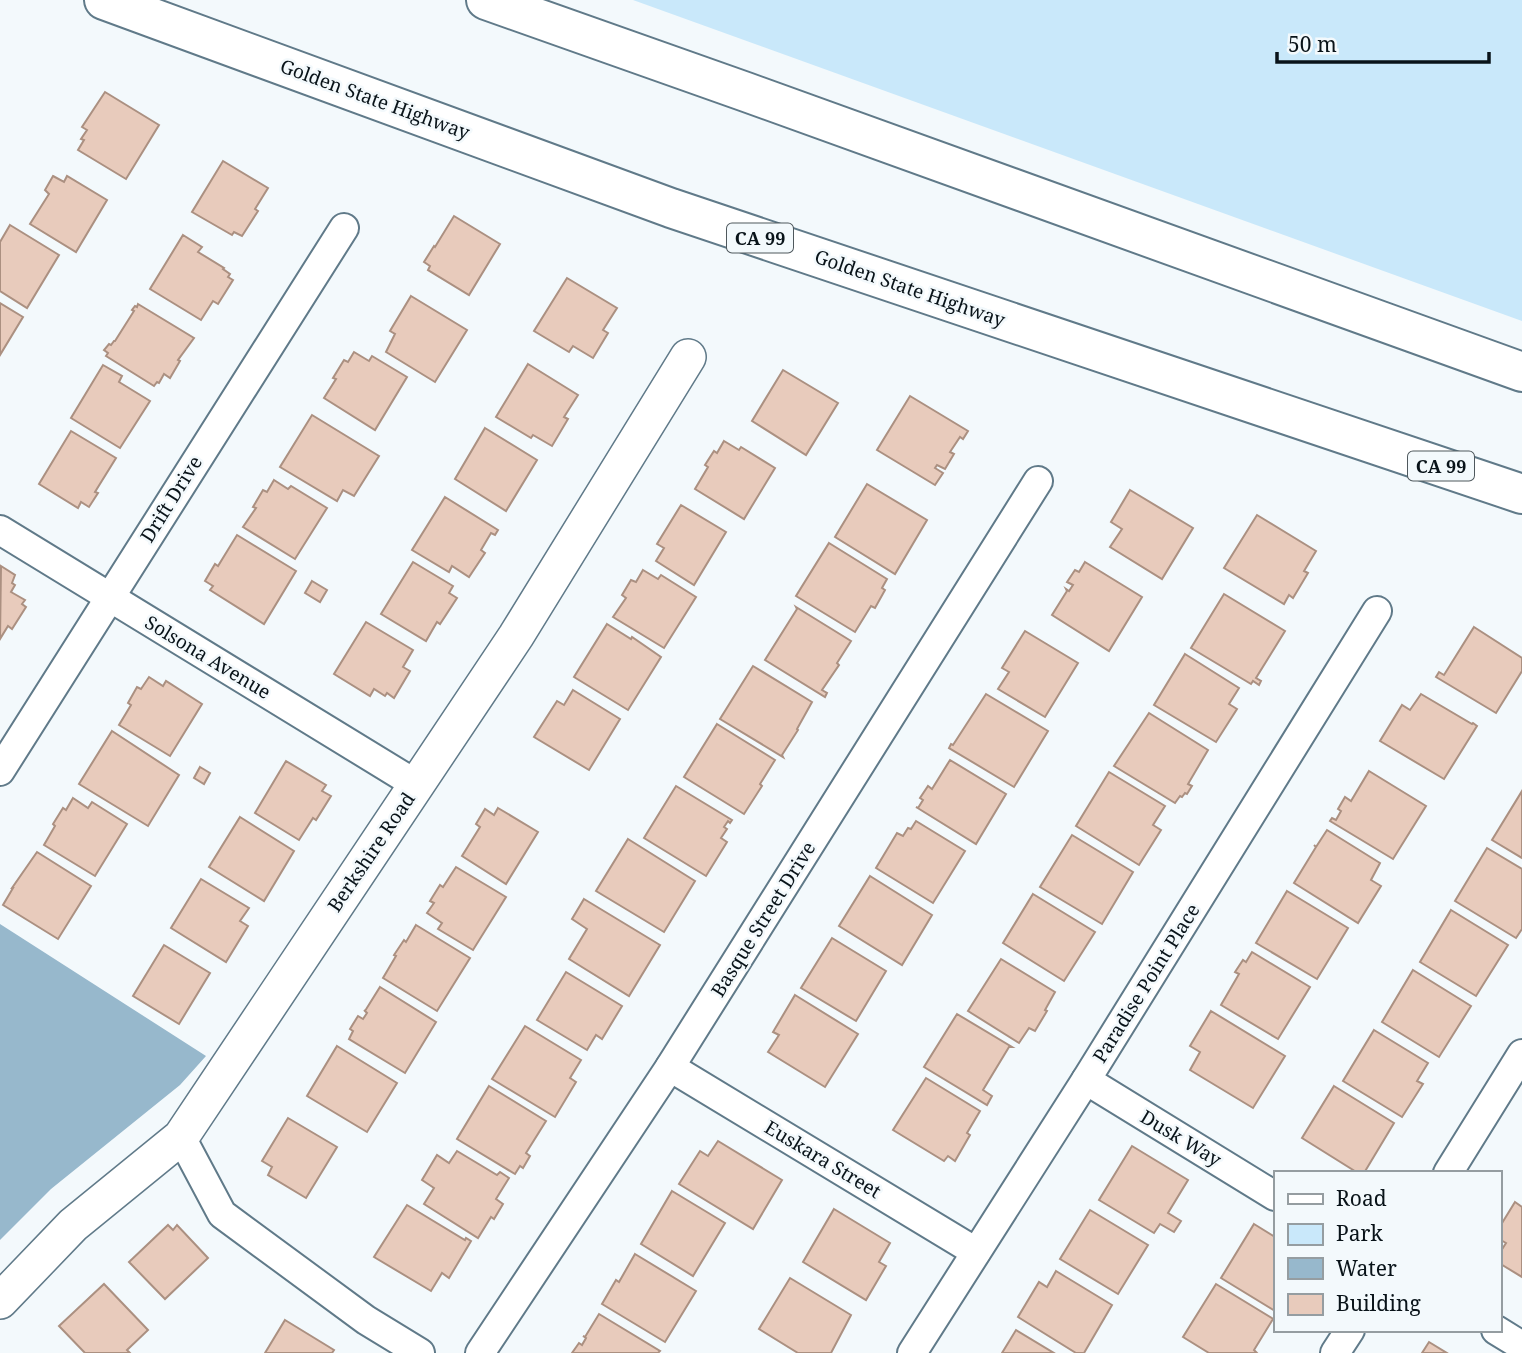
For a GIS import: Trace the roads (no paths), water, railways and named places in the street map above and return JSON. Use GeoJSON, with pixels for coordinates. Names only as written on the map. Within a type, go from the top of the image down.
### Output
{"type":"FeatureCollection","features":[{"type":"Feature","properties":{"kind":"highway","name":"Golden State Highway"},"geometry":{"type":"LineString","coordinates":[[104,0],[671,208],[1522,494]]}},
{"type":"Feature","properties":{"kind":"highway"},"geometry":{"type":"LineString","coordinates":[[486,0],[1522,372]]}},
{"type":"Feature","properties":{"kind":"street","name":"Drift Drive"},"geometry":{"type":"LineString","coordinates":[[0,772],[344,228]]}},
{"type":"Feature","properties":{"kind":"street","name":"Berkshire Road"},"geometry":{"type":"LineString","coordinates":[[0,1301],[73,1225],[181,1137],[516,636],[688,357]]}},
{"type":"Feature","properties":{"kind":"street","name":"Basque Street Drive"},"geometry":{"type":"LineString","coordinates":[[480,1353],[670,1067],[1038,481]]}},
{"type":"Feature","properties":{"kind":"street","name":"Solsona Avenue"},"geometry":{"type":"LineString","coordinates":[[0,530],[416,785]]}},
{"type":"Feature","properties":{"kind":"street","name":"Paradise Point Place"},"geometry":{"type":"LineString","coordinates":[[912,1353],[1086,1080],[1377,611]]}},
{"type":"Feature","properties":{"kind":"street"},"geometry":{"type":"LineString","coordinates":[[1449,1171],[1522,1054]]}},
{"type":"Feature","properties":{"kind":"street","name":"Euskara Street"},"geometry":{"type":"LineString","coordinates":[[670,1067],[976,1252]]}},
{"type":"Feature","properties":{"kind":"street","name":"Dusk Way"},"geometry":{"type":"LineString","coordinates":[[1086,1080],[1274,1194]]}},
{"type":"Feature","properties":{"kind":"street"},"geometry":{"type":"LineString","coordinates":[[181,1137],[222,1214],[366,1321],[420,1353]]}},
{"type":"Feature","properties":{"kind":"street"},"geometry":{"type":"LineString","coordinates":[[1335,1353],[1349,1332]]}},
{"type":"Feature","properties":{"kind":"street"},"geometry":{"type":"LineString","coordinates":[[1499,1332],[1522,1346]]}},
{"type":"Feature","properties":{"kind":"water"},"geometry":{"type":"Polygon","coordinates":[[[0,924],[206,1056],[180,1085],[51,1189],[0,1240],[0,924]]]}}]}
